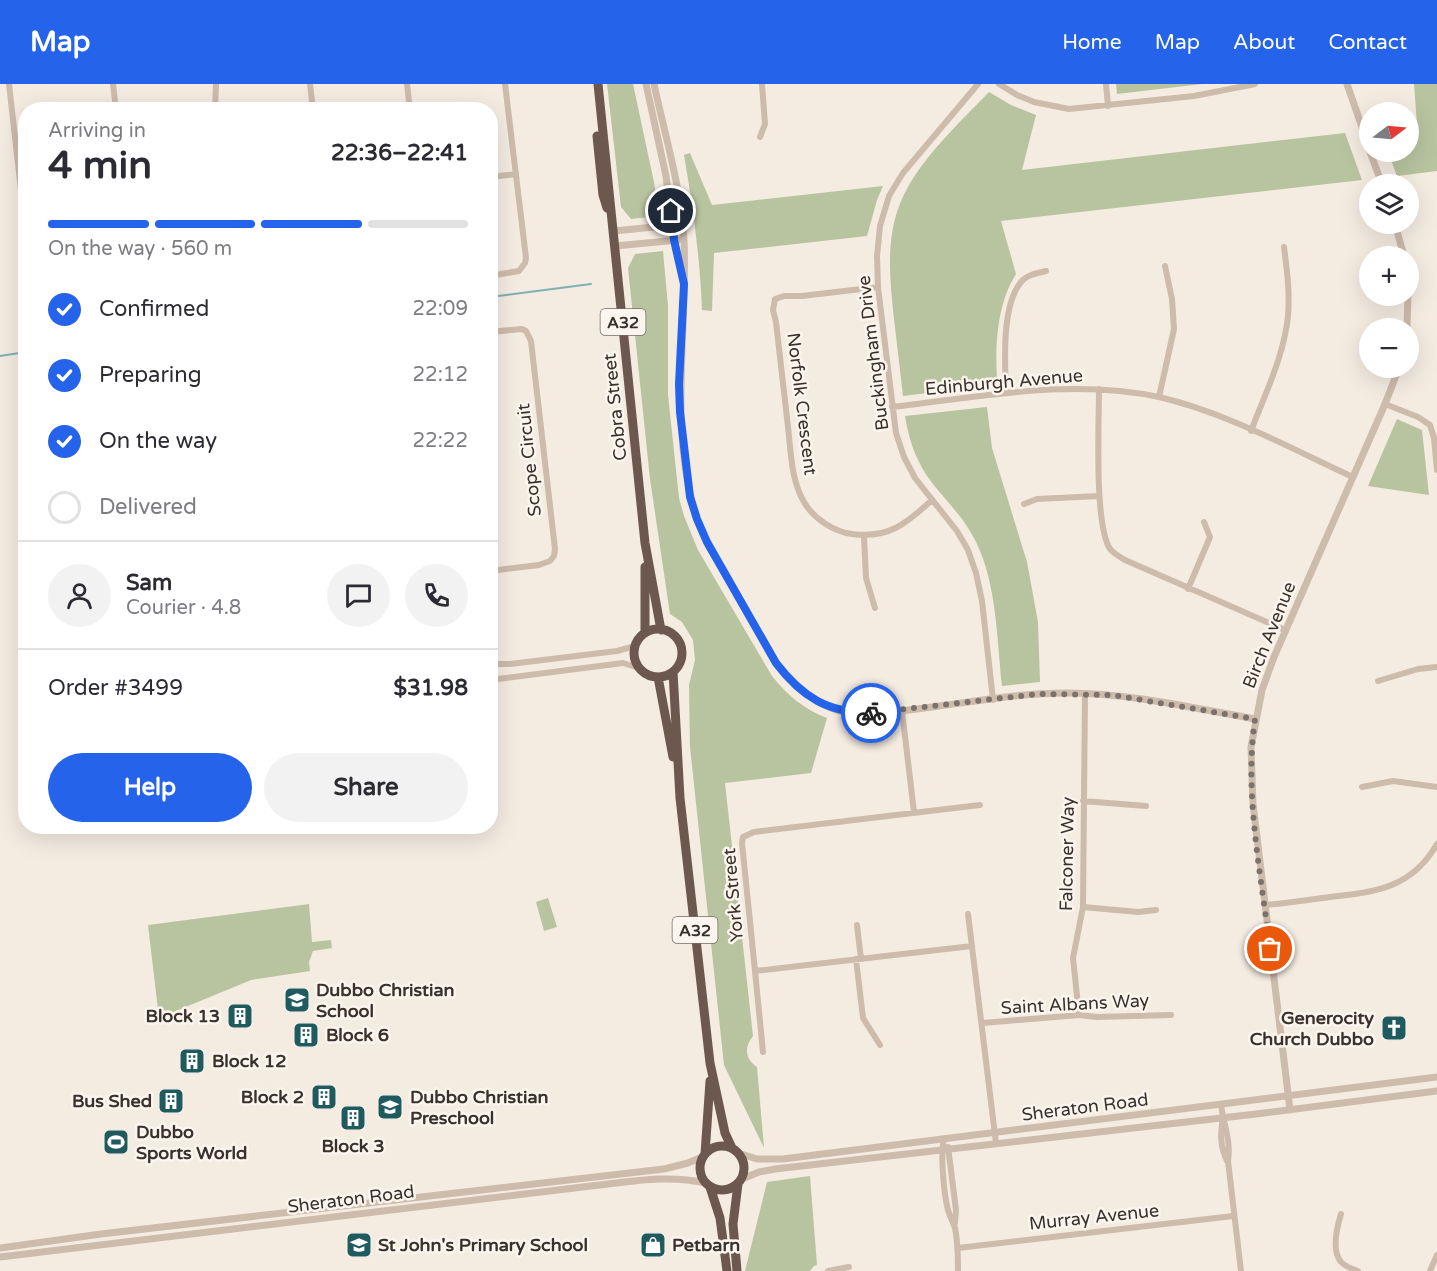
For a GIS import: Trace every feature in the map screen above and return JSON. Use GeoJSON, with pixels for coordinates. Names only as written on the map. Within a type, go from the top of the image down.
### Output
{"type":"FeatureCollection","features":[{"type":"Feature","properties":{"kind":"highway","name":"Cobra Street"},"geometry":{"type":"LineString","coordinates":[[592,84],[603,195],[614,231]]}},
{"type":"Feature","properties":{"kind":"highway","name":"Cobra Street"},"geometry":{"type":"LineString","coordinates":[[597,84],[645,543],[661,630]]}},
{"type":"Feature","properties":{"kind":"highway","name":"Cobra Street"},"geometry":{"type":"LineString","coordinates":[[645,543],[645,633]]}},
{"type":"Feature","properties":{"kind":"highway"},"geometry":{"type":"LineString","coordinates":[[661,630],[645,633],[635,646],[634,654],[639,668],[651,676],[658,677],[673,672]]}},
{"type":"Feature","properties":{"kind":"highway","name":"A32"},"geometry":{"type":"LineString","coordinates":[[661,630],[675,636],[682,651],[678,666],[673,672],[680,798],[710,1063],[725,1133],[744,1165],[733,1224],[736,1271]]}},
{"type":"Feature","properties":{"kind":"highway","name":"A32"},"geometry":{"type":"LineString","coordinates":[[658,677],[680,798]]}},
{"type":"Feature","properties":{"kind":"highway","name":"A32"},"geometry":{"type":"LineString","coordinates":[[710,1063],[709,1112],[700,1169],[720,1218],[727,1271]]}},
{"type":"Feature","properties":{"kind":"highway"},"geometry":{"type":"LineString","coordinates":[[704,1155],[720,1146],[735,1150]]}},
{"type":"Feature","properties":{"kind":"highway"},"geometry":{"type":"LineString","coordinates":[[707,1185],[724,1191],[740,1181]]}},
{"type":"Feature","properties":{"kind":"street"},"geometry":{"type":"LineString","coordinates":[[9,84],[18,164]]}},
{"type":"Feature","properties":{"kind":"street"},"geometry":{"type":"LineString","coordinates":[[113,84],[115,102]]}},
{"type":"Feature","properties":{"kind":"street"},"geometry":{"type":"LineString","coordinates":[[214,102],[216,84]]}},
{"type":"Feature","properties":{"kind":"street"},"geometry":{"type":"LineString","coordinates":[[310,84],[312,102]]}},
{"type":"Feature","properties":{"kind":"street"},"geometry":{"type":"LineString","coordinates":[[407,84],[409,102]]}},
{"type":"Feature","properties":{"kind":"street"},"geometry":{"type":"LineString","coordinates":[[498,275],[514,273],[523,268],[525,263],[505,84]]}},
{"type":"Feature","properties":{"kind":"street"},"geometry":{"type":"LineString","coordinates":[[646,84],[666,176],[674,240],[684,284]]}},
{"type":"Feature","properties":{"kind":"street"},"geometry":{"type":"LineString","coordinates":[[654,84],[674,169],[684,239],[679,384],[682,440],[690,497],[707,542],[776,663],[789,680],[803,693],[821,704],[838,710],[858,713],[902,711],[1038,694],[1085,693],[1136,698],[1255,719]]}},
{"type":"Feature","properties":{"kind":"street"},"geometry":{"type":"LineString","coordinates":[[760,137],[765,124],[762,84]]}},
{"type":"Feature","properties":{"kind":"street","name":"Buckingham Drive"},"geometry":{"type":"LineString","coordinates":[[978,84],[903,172],[889,196],[880,226],[877,256],[878,287],[896,433],[904,457],[915,478],[957,531],[968,550],[982,601],[993,700]]}},
{"type":"Feature","properties":{"kind":"street"},"geometry":{"type":"LineString","coordinates":[[999,84],[1034,102],[1069,109],[1202,95],[1255,84]]}},
{"type":"Feature","properties":{"kind":"street"},"geometry":{"type":"LineString","coordinates":[[1106,84],[1108,106]]}},
{"type":"Feature","properties":{"kind":"street"},"geometry":{"type":"LineString","coordinates":[[1347,84],[1359,119]]}},
{"type":"Feature","properties":{"kind":"street"},"geometry":{"type":"LineString","coordinates":[[498,176],[516,174]]}},
{"type":"Feature","properties":{"kind":"street"},"geometry":{"type":"LineString","coordinates":[[614,231],[682,224]]}},
{"type":"Feature","properties":{"kind":"street"},"geometry":{"type":"LineString","coordinates":[[615,246],[684,239]]}},
{"type":"Feature","properties":{"kind":"street"},"geometry":{"type":"LineString","coordinates":[[1251,431],[1281,351],[1288,316],[1284,247]]}},
{"type":"Feature","properties":{"kind":"street"},"geometry":{"type":"LineString","coordinates":[[1159,397],[1174,329],[1172,299],[1165,266]]}},
{"type":"Feature","properties":{"kind":"street"},"geometry":{"type":"LineString","coordinates":[[1006,393],[1006,332],[1013,298],[1021,282],[1032,274],[1046,271]]}},
{"type":"Feature","properties":{"kind":"street","name":"Norfolk Crescent"},"geometry":{"type":"LineString","coordinates":[[878,287],[784,296],[775,299],[773,310],[794,478],[804,503],[818,518],[832,528],[864,536],[886,532],[906,524],[932,500]]}},
{"type":"Feature","properties":{"kind":"street","name":"Scope Circuit"},"geometry":{"type":"LineString","coordinates":[[498,331],[522,329],[526,331],[531,341],[555,549],[554,556],[545,563],[498,570]]}},
{"type":"Feature","properties":{"kind":"street","name":"Birch Avenue"},"geometry":{"type":"LineString","coordinates":[[1290,1110],[1251,776],[1251,747],[1255,719],[1262,690],[1285,630],[1395,378]]}},
{"type":"Feature","properties":{"kind":"street","name":"Edinburgh Avenue"},"geometry":{"type":"LineString","coordinates":[[892,407],[1047,390],[1099,390],[1159,397],[1190,406],[1251,431],[1353,477]]}},
{"type":"Feature","properties":{"kind":"street"},"geometry":{"type":"LineString","coordinates":[[1099,390],[1099,496],[1103,532],[1110,550],[1125,560],[1188,589],[1285,630]]}},
{"type":"Feature","properties":{"kind":"street"},"geometry":{"type":"LineString","coordinates":[[1385,404],[1418,417],[1430,425],[1434,438],[1437,470]]}},
{"type":"Feature","properties":{"kind":"street"},"geometry":{"type":"LineString","coordinates":[[1024,504],[1037,499],[1099,496]]}},
{"type":"Feature","properties":{"kind":"street"},"geometry":{"type":"LineString","coordinates":[[1188,589],[1210,537],[1204,522]]}},
{"type":"Feature","properties":{"kind":"street"},"geometry":{"type":"LineString","coordinates":[[864,536],[866,578],[875,608]]}},
{"type":"Feature","properties":{"kind":"street"},"geometry":{"type":"LineString","coordinates":[[498,664],[617,651],[635,646]]}},
{"type":"Feature","properties":{"kind":"street"},"geometry":{"type":"LineString","coordinates":[[498,679],[623,663],[639,668]]}},
{"type":"Feature","properties":{"kind":"street"},"geometry":{"type":"LineString","coordinates":[[1378,681],[1418,669],[1437,667]]}},
{"type":"Feature","properties":{"kind":"street","name":"Falconer Way"},"geometry":{"type":"LineString","coordinates":[[1079,1015],[1073,958],[1083,907],[1085,693]]}},
{"type":"Feature","properties":{"kind":"street"},"geometry":{"type":"LineString","coordinates":[[902,711],[914,812]]}},
{"type":"Feature","properties":{"kind":"street"},"geometry":{"type":"LineString","coordinates":[[1362,787],[1393,781],[1437,787]]}},
{"type":"Feature","properties":{"kind":"street"},"geometry":{"type":"LineString","coordinates":[[1083,801],[1146,806]]}},
{"type":"Feature","properties":{"kind":"street","name":"York Street"},"geometry":{"type":"LineString","coordinates":[[755,971],[742,849],[743,837],[754,832],[980,805]]}},
{"type":"Feature","properties":{"kind":"street"},"geometry":{"type":"LineString","coordinates":[[1265,905],[1382,890],[1404,880],[1423,864],[1437,844]]}},
{"type":"Feature","properties":{"kind":"street"},"geometry":{"type":"LineString","coordinates":[[1083,907],[1138,912],[1156,910]]}},
{"type":"Feature","properties":{"kind":"street"},"geometry":{"type":"LineString","coordinates":[[968,914],[996,1143]]}},
{"type":"Feature","properties":{"kind":"street"},"geometry":{"type":"LineString","coordinates":[[857,925],[863,1018],[879,1045]]}},
{"type":"Feature","properties":{"kind":"street"},"geometry":{"type":"LineString","coordinates":[[763,1052],[755,971],[972,946]]}},
{"type":"Feature","properties":{"kind":"street","name":"Saint Albans Way"},"geometry":{"type":"LineString","coordinates":[[982,1023],[1079,1015],[1097,1017],[1171,1016]]}},
{"type":"Feature","properties":{"kind":"street","name":"Sheraton Road"},"geometry":{"type":"LineString","coordinates":[[735,1150],[757,1159],[783,1160],[1437,1077]]}},
{"type":"Feature","properties":{"kind":"street","name":"Sheraton Road"},"geometry":{"type":"LineString","coordinates":[[740,1181],[759,1172],[775,1169],[1437,1091]]}},
{"type":"Feature","properties":{"kind":"street"},"geometry":{"type":"LineString","coordinates":[[1221,1105],[1222,1150],[1228,1161],[1241,1271]]}},
{"type":"Feature","properties":{"kind":"street"},"geometry":{"type":"LineString","coordinates":[[944,1140],[956,1210],[958,1271]]}},
{"type":"Feature","properties":{"kind":"street","name":"Sheraton Road"},"geometry":{"type":"LineString","coordinates":[[0,1248],[100,1234],[670,1168],[704,1155]]}},
{"type":"Feature","properties":{"kind":"street"},"geometry":{"type":"LineString","coordinates":[[590,1177],[591,1186]]}},
{"type":"Feature","properties":{"kind":"street","name":"Sheraton Road"},"geometry":{"type":"LineString","coordinates":[[0,1257],[591,1186],[671,1178],[687,1179],[707,1185]]}},
{"type":"Feature","properties":{"kind":"street"},"geometry":{"type":"LineString","coordinates":[[1341,1214],[1336,1240],[1338,1258],[1342,1263],[1358,1271]]}},
{"type":"Feature","properties":{"kind":"street","name":"Murray Avenue"},"geometry":{"type":"LineString","coordinates":[[958,1248],[1233,1216]]}},
{"type":"Feature","properties":{"kind":"street"},"geometry":{"type":"LineString","coordinates":[[1430,1271],[1437,1255]]}},
{"type":"Feature","properties":{"kind":"street"},"geometry":{"type":"LineString","coordinates":[[828,1271],[849,1267]]}},
{"type":"Feature","properties":{"kind":"green space"},"geometry":{"type":"Polygon","coordinates":[[[607,84],[633,84],[659,216],[631,219],[621,207],[607,84]]]}},
{"type":"Feature","properties":{"kind":"green space"},"geometry":{"type":"Polygon","coordinates":[[[1116,84],[1202,84],[1117,94],[1116,84]]]}},
{"type":"Feature","properties":{"kind":"green space"},"geometry":{"type":"Polygon","coordinates":[[[1414,84],[1437,84],[1437,171],[1396,174],[1392,162],[1419,162],[1419,102],[1415,102],[1414,84]]]}},
{"type":"Feature","properties":{"kind":"green space"},"geometry":{"type":"Polygon","coordinates":[[[989,92],[1011,105],[1036,115],[1022,170],[1345,133],[1360,174],[1359,180],[1001,221],[1016,274],[1001,311],[996,352],[997,379],[992,385],[903,396],[892,302],[890,250],[892,234],[895,217],[909,185],[946,137],[989,92]]]}},
{"type":"Feature","properties":{"kind":"green space"},"geometry":{"type":"Polygon","coordinates":[[[690,153],[712,205],[883,186],[867,236],[714,253],[712,311],[702,310],[696,232],[684,155],[690,153]]]}},
{"type":"Feature","properties":{"kind":"green space"},"geometry":{"type":"Polygon","coordinates":[[[663,251],[668,306],[668,395],[679,498],[684,516],[698,550],[772,676],[797,701],[827,718],[811,773],[725,783],[753,1036],[748,1044],[747,1053],[757,1067],[764,1148],[724,1065],[690,747],[689,685],[695,660],[693,640],[682,622],[670,614],[650,479],[628,268],[635,254],[663,251]]]}},
{"type":"Feature","properties":{"kind":"green space"},"geometry":{"type":"Polygon","coordinates":[[[987,407],[992,448],[1027,562],[1038,622],[1040,682],[1002,686],[995,613],[983,558],[967,526],[922,468],[911,443],[905,416],[987,407]]]}},
{"type":"Feature","properties":{"kind":"green space"},"geometry":{"type":"Polygon","coordinates":[[[1397,419],[1422,430],[1429,495],[1368,486],[1397,419]]]}},
{"type":"Feature","properties":{"kind":"green space"},"geometry":{"type":"Polygon","coordinates":[[[548,898],[557,927],[544,931],[536,902],[548,898]]]}},
{"type":"Feature","properties":{"kind":"green space"},"geometry":{"type":"Polygon","coordinates":[[[309,904],[312,942],[331,940],[332,948],[313,951],[309,962],[310,971],[251,980],[159,1018],[148,925],[309,904]]]}},
{"type":"Feature","properties":{"kind":"green space"},"geometry":{"type":"Polygon","coordinates":[[[810,1176],[817,1265],[810,1271],[745,1271],[767,1182],[810,1176]]]}},
{"type":"Feature","properties":{"kind":"waterway"},"geometry":{"type":"LineString","coordinates":[[498,296],[591,284]]}},
{"type":"Feature","properties":{"kind":"waterway"},"geometry":{"type":"LineString","coordinates":[[0,356],[18,353]]}},
{"type":"Feature","properties":{"kind":"way so far"},"geometry":{"type":"LineString","coordinates":[[871,713],[1038,694],[1066,693],[1136,698],[1255,719],[1251,747],[1252,804],[1270,949]]}},
{"type":"Feature","properties":{"kind":"place","name":"Dubbo Christian School"},"geometry":{"type":"Point","coordinates":[297,1000]}},
{"type":"Feature","properties":{"kind":"place","name":"Block 13"},"geometry":{"type":"Point","coordinates":[240,1016]}},
{"type":"Feature","properties":{"kind":"place","name":"Generocity Church Dubbo"},"geometry":{"type":"Point","coordinates":[1394,1028]}},
{"type":"Feature","properties":{"kind":"place","name":"Block 6"},"geometry":{"type":"Point","coordinates":[306,1035]}},
{"type":"Feature","properties":{"kind":"place","name":"Block 12"},"geometry":{"type":"Point","coordinates":[192,1061]}},
{"type":"Feature","properties":{"kind":"place","name":"Block 2"},"geometry":{"type":"Point","coordinates":[324,1097]}},
{"type":"Feature","properties":{"kind":"place","name":"Bus Shed"},"geometry":{"type":"Point","coordinates":[171,1101]}},
{"type":"Feature","properties":{"kind":"place","name":"Dubbo Christian Preschool"},"geometry":{"type":"Point","coordinates":[390,1107]}},
{"type":"Feature","properties":{"kind":"place","name":"Block 3"},"geometry":{"type":"Point","coordinates":[353,1118]}},
{"type":"Feature","properties":{"kind":"place","name":"Dubbo Sports World"},"geometry":{"type":"Point","coordinates":[116,1142]}},
{"type":"Feature","properties":{"kind":"place","name":"St John's Primary School"},"geometry":{"type":"Point","coordinates":[359,1245]}},
{"type":"Feature","properties":{"kind":"place","name":"Petbarn"},"geometry":{"type":"Point","coordinates":[653,1245]}},
{"type":"Feature","properties":{"kind":"route"},"geometry":{"type":"LineString","coordinates":[[671,211],[674,240],[684,284],[679,384],[682,440],[690,497],[697,519],[707,542],[776,663],[789,680],[803,693],[821,704],[838,710],[871,713]]}}]}
